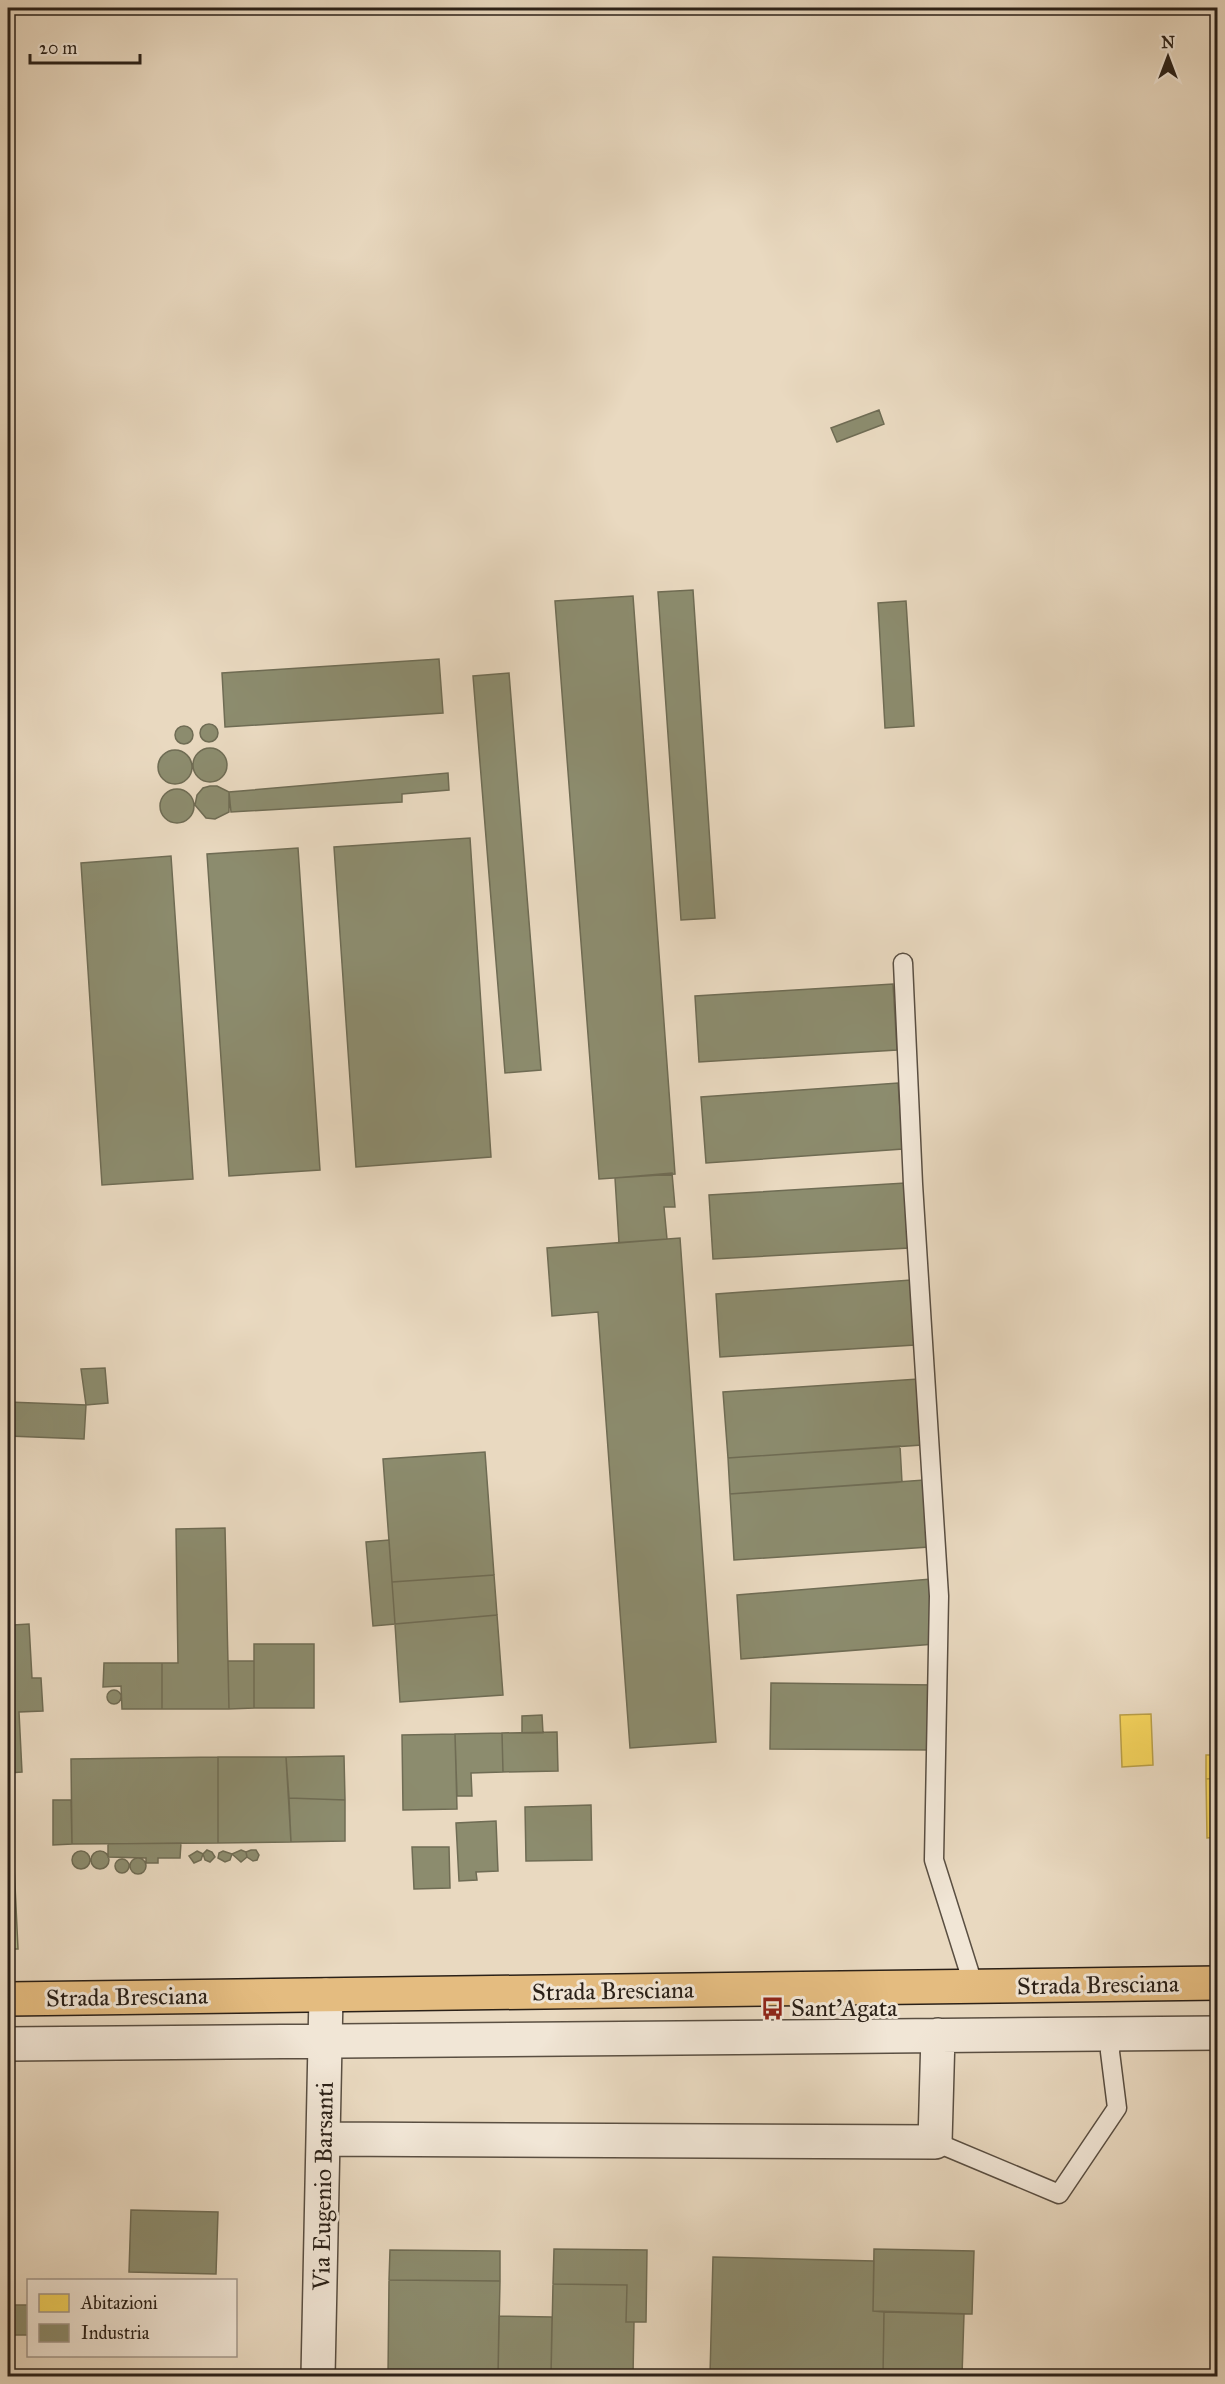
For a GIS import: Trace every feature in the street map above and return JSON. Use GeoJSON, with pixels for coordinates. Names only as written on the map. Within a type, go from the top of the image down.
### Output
{"type":"FeatureCollection","features":[{"type":"Feature","properties":{"kind":"main road","name":"Strada Bresciana"},"geometry":{"type":"LineString","coordinates":[[8,1999],[1218,1983]]}},
{"type":"Feature","properties":{"kind":"street","name":"Via Eugenio Barsanti"},"geometry":{"type":"LineString","coordinates":[[318,2376],[326,1995]]}},
{"type":"Feature","properties":{"kind":"street","name":"Strada Bresciana"},"geometry":{"type":"LineString","coordinates":[[8,2044],[1218,2033]]}},
{"type":"Feature","properties":{"kind":"street"},"geometry":{"type":"LineString","coordinates":[[324,2139],[935,2142],[938,2035]]}},
{"type":"Feature","properties":{"kind":"lane"},"geometry":{"type":"LineString","coordinates":[[903,963],[913,1184],[939,1596],[934,1860],[974,1987]]}},
{"type":"Feature","properties":{"kind":"lane"},"geometry":{"type":"LineString","coordinates":[[935,2142],[1059,2194],[1117,2108],[1110,2052],[1112,2033]]}},
{"type":"Feature","properties":{"kind":"green space"},"geometry":{"type":"Polygon","coordinates":[[[8,1737],[18,1949],[8,1949],[8,1737]]]}},
{"type":"Feature","properties":{"kind":"building: Abitazioni"},"geometry":{"type":"Polygon","coordinates":[[[1151,1714],[1153,1765],[1122,1767],[1120,1715],[1151,1714]]]}},
{"type":"Feature","properties":{"kind":"building: Abitazioni"},"geometry":{"type":"Polygon","coordinates":[[[1206,1755],[1218,1755],[1218,1778],[1206,1779],[1206,1755]]]}},
{"type":"Feature","properties":{"kind":"building: Abitazioni"},"geometry":{"type":"Polygon","coordinates":[[[1218,1778],[1218,1837],[1207,1838],[1206,1779],[1218,1778]]]}},
{"type":"Feature","properties":{"kind":"building: Industria"},"geometry":{"type":"Polygon","coordinates":[[[879,410],[884,424],[837,442],[831,428],[879,410]]]}},
{"type":"Feature","properties":{"kind":"building: Industria"},"geometry":{"type":"Polygon","coordinates":[[[693,590],[715,918],[681,920],[658,592],[693,590]]]}},
{"type":"Feature","properties":{"kind":"building: Industria"},"geometry":{"type":"Polygon","coordinates":[[[633,596],[675,1174],[599,1179],[555,601],[633,596]]]}},
{"type":"Feature","properties":{"kind":"building: Industria"},"geometry":{"type":"Polygon","coordinates":[[[906,601],[914,726],[885,728],[878,603],[906,601]]]}},
{"type":"Feature","properties":{"kind":"building: Industria"},"geometry":{"type":"Polygon","coordinates":[[[439,659],[443,713],[225,727],[222,673],[439,659]]]}},
{"type":"Feature","properties":{"kind":"building: Industria"},"geometry":{"type":"Polygon","coordinates":[[[509,673],[541,1070],[505,1073],[473,676],[509,673]]]}},
{"type":"Feature","properties":{"kind":"building: Industria"},"geometry":{"type":"Polygon","coordinates":[[[205,724],[213,724],[218,729],[216,740],[205,742],[200,737],[200,729],[205,724]]]}},
{"type":"Feature","properties":{"kind":"building: Industria"},"geometry":{"type":"Polygon","coordinates":[[[180,726],[188,726],[193,731],[191,742],[180,744],[175,739],[175,731],[180,726]]]}},
{"type":"Feature","properties":{"kind":"building: Industria"},"geometry":{"type":"Polygon","coordinates":[[[210,748],[222,753],[227,765],[222,777],[210,782],[198,777],[193,765],[198,753],[210,748]]]}},
{"type":"Feature","properties":{"kind":"building: Industria"},"geometry":{"type":"Polygon","coordinates":[[[175,750],[187,755],[192,767],[187,779],[175,784],[163,779],[158,767],[163,755],[175,750]]]}},
{"type":"Feature","properties":{"kind":"building: Industria"},"geometry":{"type":"Polygon","coordinates":[[[448,773],[449,790],[402,794],[402,802],[231,812],[229,792],[448,773]]]}},
{"type":"Feature","properties":{"kind":"building: Industria"},"geometry":{"type":"Polygon","coordinates":[[[217,786],[229,792],[229,812],[215,819],[206,818],[195,805],[197,795],[203,788],[217,786]]]}},
{"type":"Feature","properties":{"kind":"building: Industria"},"geometry":{"type":"Polygon","coordinates":[[[177,789],[189,794],[194,806],[189,818],[177,823],[165,818],[160,806],[165,794],[177,789]]]}},
{"type":"Feature","properties":{"kind":"building: Industria"},"geometry":{"type":"Polygon","coordinates":[[[470,838],[491,1157],[356,1167],[334,847],[470,838]]]}},
{"type":"Feature","properties":{"kind":"building: Industria"},"geometry":{"type":"Polygon","coordinates":[[[298,848],[320,1170],[229,1176],[207,854],[298,848]]]}},
{"type":"Feature","properties":{"kind":"building: Industria"},"geometry":{"type":"Polygon","coordinates":[[[171,856],[193,1179],[102,1185],[81,863],[171,856]]]}},
{"type":"Feature","properties":{"kind":"building: Industria"},"geometry":{"type":"Polygon","coordinates":[[[893,984],[897,1050],[699,1062],[695,996],[893,984]]]}},
{"type":"Feature","properties":{"kind":"building: Industria"},"geometry":{"type":"Polygon","coordinates":[[[898,1083],[903,1149],[706,1163],[701,1097],[898,1083]]]}},
{"type":"Feature","properties":{"kind":"building: Industria"},"geometry":{"type":"Polygon","coordinates":[[[672,1173],[675,1207],[664,1207],[667,1239],[619,1243],[615,1178],[672,1173]]]}},
{"type":"Feature","properties":{"kind":"building: Industria"},"geometry":{"type":"Polygon","coordinates":[[[905,1183],[909,1248],[713,1259],[709,1195],[905,1183]]]}},
{"type":"Feature","properties":{"kind":"building: Industria"},"geometry":{"type":"Polygon","coordinates":[[[680,1238],[716,1742],[630,1748],[598,1312],[552,1316],[547,1248],[680,1238]]]}},
{"type":"Feature","properties":{"kind":"building: Industria"},"geometry":{"type":"Polygon","coordinates":[[[911,1280],[915,1345],[720,1357],[716,1294],[911,1280]]]}},
{"type":"Feature","properties":{"kind":"building: Industria"},"geometry":{"type":"Polygon","coordinates":[[[105,1368],[108,1403],[86,1405],[81,1369],[105,1368]]]}},
{"type":"Feature","properties":{"kind":"building: Industria"},"geometry":{"type":"Polygon","coordinates":[[[1214,1377],[1218,1377],[1218,1433],[1214,1377]]]}},
{"type":"Feature","properties":{"kind":"building: Industria"},"geometry":{"type":"Polygon","coordinates":[[[918,1379],[922,1445],[728,1458],[723,1392],[918,1379]]]}},
{"type":"Feature","properties":{"kind":"building: Industria"},"geometry":{"type":"Polygon","coordinates":[[[8,1402],[86,1405],[84,1439],[8,1436],[8,1402]]]}},
{"type":"Feature","properties":{"kind":"building: Industria"},"geometry":{"type":"Polygon","coordinates":[[[900,1446],[902,1482],[730,1494],[728,1458],[900,1446]]]}},
{"type":"Feature","properties":{"kind":"building: Industria"},"geometry":{"type":"Polygon","coordinates":[[[485,1452],[494,1575],[392,1582],[383,1459],[485,1452]]]}},
{"type":"Feature","properties":{"kind":"building: Industria"},"geometry":{"type":"Polygon","coordinates":[[[924,1480],[929,1547],[734,1560],[730,1494],[924,1480]]]}},
{"type":"Feature","properties":{"kind":"building: Industria"},"geometry":{"type":"Polygon","coordinates":[[[8,1526],[13,1625],[29,1624],[32,1678],[41,1678],[43,1711],[19,1712],[22,1772],[8,1773],[8,1526]]]}},
{"type":"Feature","properties":{"kind":"building: Industria"},"geometry":{"type":"Polygon","coordinates":[[[225,1528],[229,1709],[162,1709],[162,1663],[178,1663],[176,1529],[225,1528]]]}},
{"type":"Feature","properties":{"kind":"building: Industria"},"geometry":{"type":"Polygon","coordinates":[[[389,1540],[395,1624],[373,1626],[366,1542],[389,1540]]]}},
{"type":"Feature","properties":{"kind":"building: Industria"},"geometry":{"type":"Polygon","coordinates":[[[494,1575],[497,1615],[395,1624],[392,1582],[494,1575]]]}},
{"type":"Feature","properties":{"kind":"building: Industria"},"geometry":{"type":"Polygon","coordinates":[[[931,1579],[935,1644],[741,1659],[737,1595],[931,1579]]]}},
{"type":"Feature","properties":{"kind":"building: Industria"},"geometry":{"type":"Polygon","coordinates":[[[497,1615],[503,1695],[400,1702],[395,1624],[497,1615]]]}},
{"type":"Feature","properties":{"kind":"building: Industria"},"geometry":{"type":"Polygon","coordinates":[[[254,1644],[314,1644],[314,1708],[254,1708],[254,1644]]]}},
{"type":"Feature","properties":{"kind":"building: Industria"},"geometry":{"type":"Polygon","coordinates":[[[228,1661],[254,1661],[254,1708],[229,1709],[228,1661]]]}},
{"type":"Feature","properties":{"kind":"building: Industria"},"geometry":{"type":"Polygon","coordinates":[[[104,1663],[162,1663],[162,1709],[122,1709],[121,1686],[103,1687],[104,1663]]]}},
{"type":"Feature","properties":{"kind":"building: Industria"},"geometry":{"type":"Polygon","coordinates":[[[771,1683],[935,1685],[934,1750],[770,1749],[771,1683]]]}},
{"type":"Feature","properties":{"kind":"building: Industria"},"geometry":{"type":"Polygon","coordinates":[[[114,1690],[119,1692],[121,1697],[119,1702],[114,1704],[109,1702],[107,1697],[109,1692],[114,1690]]]}},
{"type":"Feature","properties":{"kind":"building: Industria"},"geometry":{"type":"Polygon","coordinates":[[[542,1715],[543,1733],[522,1733],[522,1716],[542,1715]]]}},
{"type":"Feature","properties":{"kind":"building: Industria"},"geometry":{"type":"Polygon","coordinates":[[[557,1732],[558,1771],[503,1772],[502,1733],[557,1732]]]}},
{"type":"Feature","properties":{"kind":"building: Industria"},"geometry":{"type":"Polygon","coordinates":[[[502,1733],[503,1772],[471,1773],[472,1796],[457,1796],[455,1734],[502,1733]]]}},
{"type":"Feature","properties":{"kind":"building: Industria"},"geometry":{"type":"Polygon","coordinates":[[[455,1734],[457,1809],[403,1810],[402,1735],[455,1734]]]}},
{"type":"Feature","properties":{"kind":"building: Industria"},"geometry":{"type":"Polygon","coordinates":[[[344,1756],[345,1800],[289,1798],[286,1757],[344,1756]]]}},
{"type":"Feature","properties":{"kind":"building: Industria"},"geometry":{"type":"Polygon","coordinates":[[[218,1757],[286,1757],[291,1842],[218,1843],[218,1757]]]}},
{"type":"Feature","properties":{"kind":"building: Industria"},"geometry":{"type":"Polygon","coordinates":[[[218,1757],[218,1843],[72,1844],[71,1759],[218,1757]]]}},
{"type":"Feature","properties":{"kind":"building: Industria"},"geometry":{"type":"Polygon","coordinates":[[[289,1798],[345,1800],[345,1841],[291,1842],[289,1798]]]}},
{"type":"Feature","properties":{"kind":"building: Industria"},"geometry":{"type":"Polygon","coordinates":[[[53,1800],[71,1800],[72,1844],[53,1845],[53,1800]]]}},
{"type":"Feature","properties":{"kind":"building: Industria"},"geometry":{"type":"Polygon","coordinates":[[[591,1805],[592,1860],[526,1861],[525,1807],[591,1805]]]}},
{"type":"Feature","properties":{"kind":"building: Industria"},"geometry":{"type":"Polygon","coordinates":[[[496,1821],[498,1871],[476,1872],[477,1880],[459,1881],[456,1823],[496,1821]]]}},
{"type":"Feature","properties":{"kind":"building: Industria"},"geometry":{"type":"Polygon","coordinates":[[[181,1843],[180,1858],[158,1858],[158,1863],[146,1863],[146,1858],[108,1857],[108,1844],[181,1843]]]}},
{"type":"Feature","properties":{"kind":"building: Industria"},"geometry":{"type":"Polygon","coordinates":[[[412,1847],[449,1847],[450,1888],[414,1889],[412,1847]]]}},
{"type":"Feature","properties":{"kind":"building: Industria"},"geometry":{"type":"Polygon","coordinates":[[[207,1850],[215,1857],[210,1862],[205,1860],[203,1854],[207,1850]]]}},
{"type":"Feature","properties":{"kind":"building: Industria"},"geometry":{"type":"Polygon","coordinates":[[[241,1850],[246,1852],[247,1857],[241,1862],[232,1854],[241,1850]]]}},
{"type":"Feature","properties":{"kind":"building: Industria"},"geometry":{"type":"Polygon","coordinates":[[[256,1850],[259,1855],[257,1860],[253,1861],[247,1857],[246,1852],[256,1850]]]}},
{"type":"Feature","properties":{"kind":"building: Industria"},"geometry":{"type":"Polygon","coordinates":[[[77,1851],[85,1851],[90,1856],[88,1867],[77,1869],[72,1864],[72,1856],[77,1851]]]}},
{"type":"Feature","properties":{"kind":"building: Industria"},"geometry":{"type":"Polygon","coordinates":[[[100,1851],[106,1854],[109,1860],[106,1866],[100,1869],[94,1866],[91,1860],[94,1854],[100,1851]]]}},
{"type":"Feature","properties":{"kind":"building: Industria"},"geometry":{"type":"Polygon","coordinates":[[[197,1851],[203,1854],[201,1860],[194,1863],[189,1856],[197,1851]]]}},
{"type":"Feature","properties":{"kind":"building: Industria"},"geometry":{"type":"Polygon","coordinates":[[[223,1851],[232,1854],[230,1860],[225,1862],[218,1858],[219,1853],[223,1851]]]}},
{"type":"Feature","properties":{"kind":"building: Industria"},"geometry":{"type":"Polygon","coordinates":[[[138,1858],[144,1860],[146,1866],[144,1872],[138,1874],[132,1872],[130,1866],[132,1860],[138,1858]]]}},
{"type":"Feature","properties":{"kind":"building: Industria"},"geometry":{"type":"Polygon","coordinates":[[[119,1859],[125,1859],[129,1866],[125,1873],[119,1873],[115,1869],[115,1863],[119,1859]]]}},
{"type":"Feature","properties":{"kind":"building: Industria"},"geometry":{"type":"Polygon","coordinates":[[[131,2210],[218,2212],[216,2274],[129,2272],[131,2210]]]}},
{"type":"Feature","properties":{"kind":"building: Industria"},"geometry":{"type":"Polygon","coordinates":[[[554,2249],[647,2250],[646,2322],[626,2322],[627,2285],[553,2284],[554,2249]]]}},
{"type":"Feature","properties":{"kind":"building: Industria"},"geometry":{"type":"Polygon","coordinates":[[[874,2249],[974,2251],[972,2314],[873,2311],[874,2249]]]}},
{"type":"Feature","properties":{"kind":"building: Industria"},"geometry":{"type":"Polygon","coordinates":[[[390,2250],[500,2251],[500,2281],[389,2280],[390,2250]]]}},
{"type":"Feature","properties":{"kind":"building: Industria"},"geometry":{"type":"Polygon","coordinates":[[[713,2257],[874,2261],[873,2311],[884,2312],[883,2376],[710,2376],[713,2257]]]}},
{"type":"Feature","properties":{"kind":"building: Industria"},"geometry":{"type":"Polygon","coordinates":[[[389,2280],[500,2281],[498,2376],[388,2376],[389,2280]]]}},
{"type":"Feature","properties":{"kind":"building: Industria"},"geometry":{"type":"Polygon","coordinates":[[[553,2284],[627,2285],[626,2322],[634,2322],[633,2376],[551,2376],[553,2284]]]}},
{"type":"Feature","properties":{"kind":"building: Industria"},"geometry":{"type":"Polygon","coordinates":[[[14,2305],[27,2305],[27,2335],[14,2335],[14,2305]]]}},
{"type":"Feature","properties":{"kind":"building: Industria"},"geometry":{"type":"Polygon","coordinates":[[[884,2312],[964,2314],[962,2376],[883,2376],[884,2312]]]}},
{"type":"Feature","properties":{"kind":"building: Industria"},"geometry":{"type":"Polygon","coordinates":[[[499,2316],[552,2317],[551,2376],[498,2376],[499,2316]]]}},
{"type":"Feature","properties":{"kind":"place","name":"Sant'Agata"},"geometry":{"type":"Point","coordinates":[773,2008]}}]}
